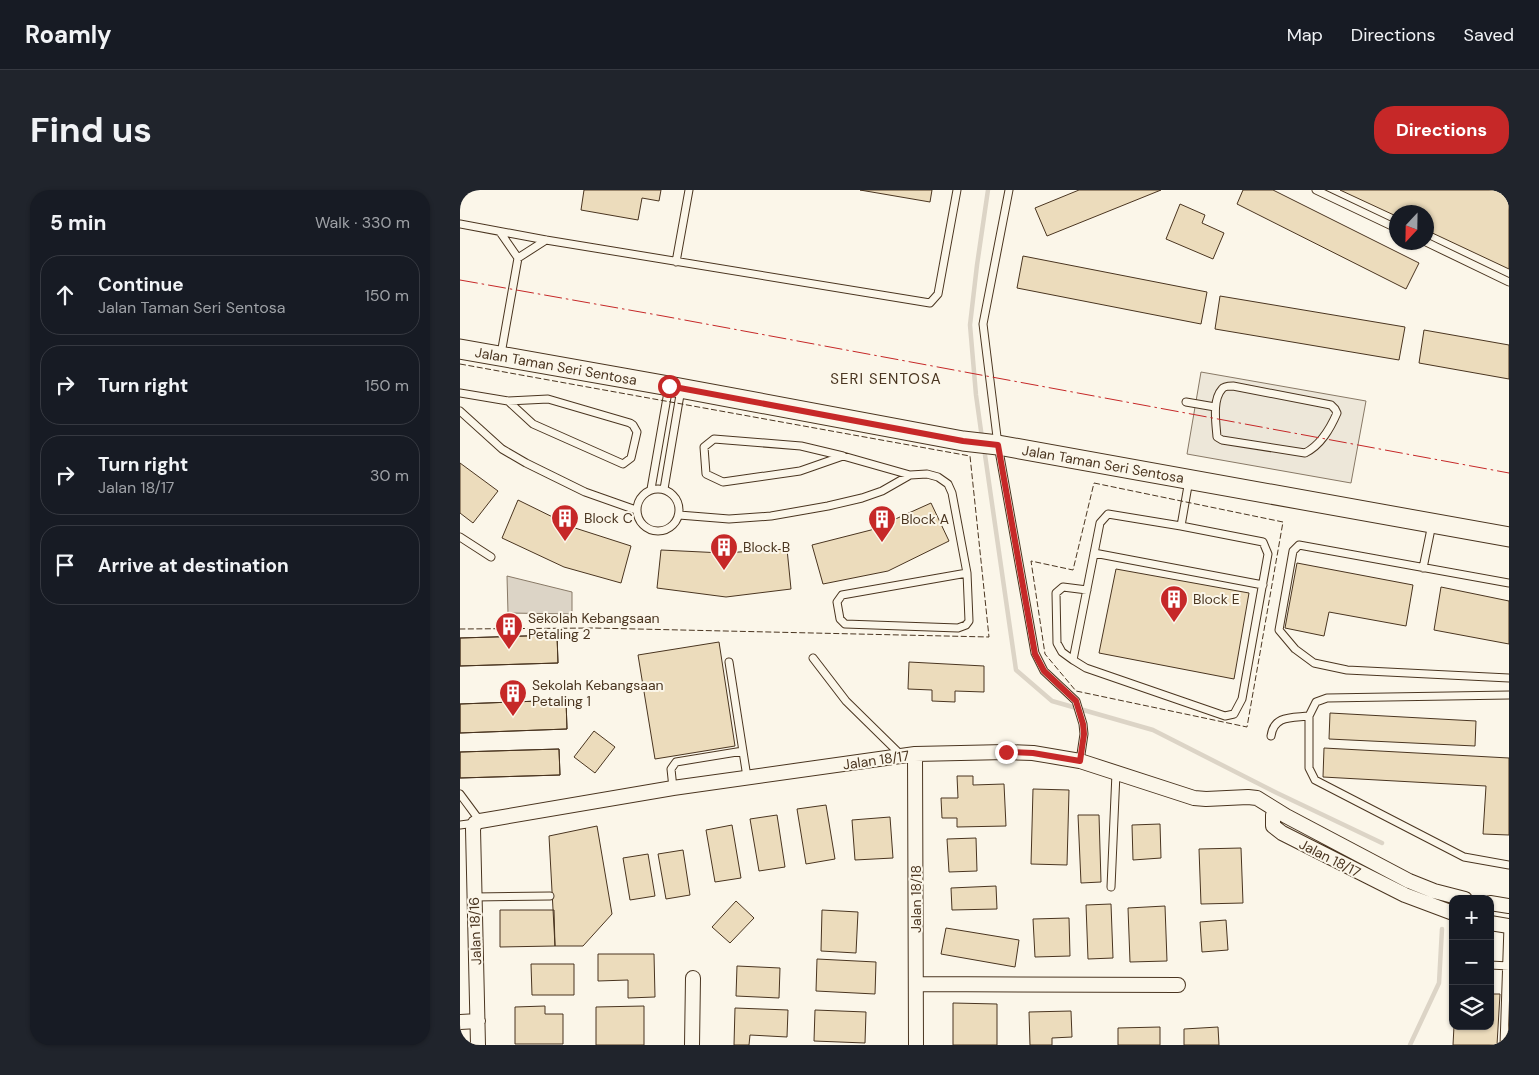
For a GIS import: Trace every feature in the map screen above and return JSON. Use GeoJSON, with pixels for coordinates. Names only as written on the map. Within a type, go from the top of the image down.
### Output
{"type":"FeatureCollection","features":[{"type":"Feature","properties":{"kind":"main road","name":"Jalan Taman Seri Sentosa"},"geometry":{"type":"LineString","coordinates":[[460,349],[963,441],[998,445],[1509,537]]}},
{"type":"Feature","properties":{"kind":"street","name":"Jalan 18/17"},"geometry":{"type":"LineString","coordinates":[[478,822],[673,788],[909,755],[1023,752],[1080,761],[1194,798],[1257,798],[1272,807],[1273,826],[1282,833],[1405,895]]}},
{"type":"Feature","properties":{"kind":"street","name":"Jalan 18/18"},"geometry":{"type":"LineString","coordinates":[[909,755],[916,1045]]}},
{"type":"Feature","properties":{"kind":"street"},"geometry":{"type":"LineString","coordinates":[[1272,807],[1409,881],[1450,895]]}},
{"type":"Feature","properties":{"kind":"street","name":"Jalan 18/16"},"geometry":{"type":"LineString","coordinates":[[478,822],[473,829],[478,1045]]}},
{"type":"Feature","properties":{"kind":"street"},"geometry":{"type":"LineString","coordinates":[[1409,881],[1405,895],[1449,912]]}},
{"type":"Feature","properties":{"kind":"street"},"geometry":{"type":"LineString","coordinates":[[1494,904],[1509,906]]}},
{"type":"Feature","properties":{"kind":"street"},"geometry":{"type":"LineString","coordinates":[[1494,924],[1508,926]]}},
{"type":"Feature","properties":{"kind":"street"},"geometry":{"type":"LineString","coordinates":[[692,1045],[693,978]]}},
{"type":"Feature","properties":{"kind":"street"},"geometry":{"type":"LineString","coordinates":[[916,984],[1178,985]]}},
{"type":"Feature","properties":{"kind":"street"},"geometry":{"type":"LineString","coordinates":[[460,1022],[478,1021]]}},
{"type":"Feature","properties":{"kind":"lane"},"geometry":{"type":"LineString","coordinates":[[676,262],[689,190]]}},
{"type":"Feature","properties":{"kind":"lane"},"geometry":{"type":"LineString","coordinates":[[460,224],[676,262],[930,303],[938,294],[957,190]]}},
{"type":"Feature","properties":{"kind":"lane"},"geometry":{"type":"LineString","coordinates":[[1009,190],[983,324],[998,445],[1035,654],[1044,671],[1076,701],[1084,734],[1080,761]]}},
{"type":"Feature","properties":{"kind":"lane"},"geometry":{"type":"LineString","coordinates":[[1316,190],[1389,225]]}},
{"type":"Feature","properties":{"kind":"lane"},"geometry":{"type":"LineString","coordinates":[[500,232],[518,258],[500,357]]}},
{"type":"Feature","properties":{"kind":"lane"},"geometry":{"type":"LineString","coordinates":[[518,258],[546,240]]}},
{"type":"Feature","properties":{"kind":"lane"},"geometry":{"type":"LineString","coordinates":[[1434,246],[1509,282]]}},
{"type":"Feature","properties":{"kind":"lane"},"geometry":{"type":"LineString","coordinates":[[1233,386],[1331,405],[1337,413],[1330,428],[1314,448],[1305,452],[1222,440],[1217,437],[1215,407],[1221,389],[1233,386]]}},
{"type":"Feature","properties":{"kind":"lane"},"geometry":{"type":"LineString","coordinates":[[651,489],[675,387]]}},
{"type":"Feature","properties":{"kind":"lane"},"geometry":{"type":"LineString","coordinates":[[664,489],[675,387]]}},
{"type":"Feature","properties":{"kind":"lane"},"geometry":{"type":"LineString","coordinates":[[460,393],[508,402],[548,399],[630,423],[637,432],[632,458],[623,464],[534,424],[508,402]]}},
{"type":"Feature","properties":{"kind":"lane"},"geometry":{"type":"LineString","coordinates":[[1186,402],[1215,407]]}},
{"type":"Feature","properties":{"kind":"lane"},"geometry":{"type":"LineString","coordinates":[[460,411],[502,449],[526,463],[585,492],[636,510]]}},
{"type":"Feature","properties":{"kind":"lane"},"geometry":{"type":"LineString","coordinates":[[843,456],[800,471],[723,482],[706,474],[704,447],[714,439],[801,446],[843,456],[910,475],[927,474],[938,477],[948,484],[952,493],[967,573],[969,621],[958,628],[845,624],[840,620],[837,602],[842,595],[967,573]]}},
{"type":"Feature","properties":{"kind":"lane"},"geometry":{"type":"LineString","coordinates":[[679,515],[729,519],[771,516],[818,508],[862,498],[882,491],[910,475]]}},
{"type":"Feature","properties":{"kind":"lane"},"geometry":{"type":"LineString","coordinates":[[1181,526],[1189,479]]}},
{"type":"Feature","properties":{"kind":"lane"},"geometry":{"type":"LineString","coordinates":[[651,489],[664,489],[675,498],[678,504],[679,515],[676,522],[669,528],[658,532],[643,526],[637,518],[637,503],[641,496],[651,489]]}},
{"type":"Feature","properties":{"kind":"lane"},"geometry":{"type":"LineString","coordinates":[[1073,660],[1087,590],[1100,523],[1108,514],[1263,542],[1268,554],[1242,699],[1234,714],[1224,716],[1086,668],[1073,660],[1062,652],[1057,643],[1056,593],[1063,586],[1087,590]]}},
{"type":"Feature","properties":{"kind":"lane"},"geometry":{"type":"LineString","coordinates":[[1424,568],[1432,523]]}},
{"type":"Feature","properties":{"kind":"lane"},"geometry":{"type":"LineString","coordinates":[[460,538],[492,557]]}},
{"type":"Feature","properties":{"kind":"lane"},"geometry":{"type":"LineString","coordinates":[[1509,583],[1299,545],[1293,551],[1279,630],[1295,649],[1314,663],[1347,670],[1509,678]]}},
{"type":"Feature","properties":{"kind":"lane"},"geometry":{"type":"LineString","coordinates":[[1094,553],[1263,586]]}},
{"type":"Feature","properties":{"kind":"lane"},"geometry":{"type":"LineString","coordinates":[[813,658],[846,701],[909,755]]}},
{"type":"Feature","properties":{"kind":"lane"},"geometry":{"type":"LineString","coordinates":[[729,662],[747,777]]}},
{"type":"Feature","properties":{"kind":"lane"},"geometry":{"type":"LineString","coordinates":[[1509,695],[1327,698],[1316,702],[1310,716],[1309,768],[1315,780],[1464,858],[1509,865]]}},
{"type":"Feature","properties":{"kind":"lane"},"geometry":{"type":"LineString","coordinates":[[1271,736],[1273,727],[1280,720],[1310,716]]}},
{"type":"Feature","properties":{"kind":"lane"},"geometry":{"type":"LineString","coordinates":[[673,788],[671,769],[676,762],[743,751]]}},
{"type":"Feature","properties":{"kind":"lane"},"geometry":{"type":"LineString","coordinates":[[1111,887],[1116,772]]}},
{"type":"Feature","properties":{"kind":"lane"},"geometry":{"type":"LineString","coordinates":[[460,794],[478,822],[460,825]]}},
{"type":"Feature","properties":{"kind":"lane"},"geometry":{"type":"LineString","coordinates":[[474,897],[550,896]]}},
{"type":"Feature","properties":{"kind":"lane"},"geometry":{"type":"LineString","coordinates":[[1504,1045],[1508,926]]}},
{"type":"Feature","properties":{"kind":"lane"},"geometry":{"type":"LineString","coordinates":[[1494,965],[1508,966]]}},
{"type":"Feature","properties":{"kind":"shaded area"},"geometry":{"type":"Polygon","coordinates":[[[1201,372],[1366,401],[1351,483],[1187,454],[1201,372]]]}},
{"type":"Feature","properties":{"kind":"shaded area"},"geometry":{"type":"Polygon","coordinates":[[[507,576],[572,592],[572,614],[508,613],[507,576]]]}},
{"type":"Feature","properties":{"kind":"building"},"geometry":{"type":"Polygon","coordinates":[[[584,190],[661,190],[659,201],[642,198],[638,220],[581,210],[584,190]]]}},
{"type":"Feature","properties":{"kind":"building"},"geometry":{"type":"Polygon","coordinates":[[[860,190],[932,190],[930,202],[860,190]]]}},
{"type":"Feature","properties":{"kind":"building"},"geometry":{"type":"Polygon","coordinates":[[[1079,190],[1161,190],[1047,236],[1035,208],[1079,190]]]}},
{"type":"Feature","properties":{"kind":"building"},"geometry":{"type":"Polygon","coordinates":[[[1243,190],[1273,190],[1389,248],[1389,250],[1393,250],[1419,263],[1406,289],[1237,204],[1243,190]]]}},
{"type":"Feature","properties":{"kind":"building"},"geometry":{"type":"Polygon","coordinates":[[[1340,190],[1509,190],[1509,269],[1434,234],[1434,205],[1389,205],[1389,213],[1340,190]]]}},
{"type":"Feature","properties":{"kind":"building"},"geometry":{"type":"Polygon","coordinates":[[[1180,204],[1205,215],[1202,223],[1224,233],[1213,259],[1166,239],[1180,204]]]}},
{"type":"Feature","properties":{"kind":"building"},"geometry":{"type":"Polygon","coordinates":[[[1023,256],[1207,292],[1201,324],[1017,288],[1023,256]]]}},
{"type":"Feature","properties":{"kind":"building"},"geometry":{"type":"Polygon","coordinates":[[[1220,296],[1405,327],[1399,360],[1215,329],[1220,296]]]}},
{"type":"Feature","properties":{"kind":"building"},"geometry":{"type":"Polygon","coordinates":[[[1424,330],[1509,345],[1509,379],[1419,363],[1424,330]]]}},
{"type":"Feature","properties":{"kind":"building"},"geometry":{"type":"Polygon","coordinates":[[[460,463],[498,491],[473,523],[460,513],[460,463]]]}},
{"type":"Feature","properties":{"kind":"building","name":"Block C"},"geometry":{"type":"Polygon","coordinates":[[[518,500],[575,528],[631,546],[621,583],[564,567],[502,538],[518,500]]]}},
{"type":"Feature","properties":{"kind":"building","name":"Block A"},"geometry":{"type":"Polygon","coordinates":[[[931,503],[949,541],[888,571],[823,584],[812,545],[871,530],[931,503]]]}},
{"type":"Feature","properties":{"kind":"building","name":"Block B"},"geometry":{"type":"Polygon","coordinates":[[[787,549],[791,589],[726,597],[657,588],[661,550],[723,553],[787,549]]]}},
{"type":"Feature","properties":{"kind":"building"},"geometry":{"type":"Polygon","coordinates":[[[1297,563],[1413,585],[1406,626],[1329,612],[1324,636],[1285,628],[1297,563]]]}},
{"type":"Feature","properties":{"kind":"building","name":"Block E"},"geometry":{"type":"Polygon","coordinates":[[[1116,569],[1249,593],[1234,679],[1099,653],[1116,569]]]}},
{"type":"Feature","properties":{"kind":"building"},"geometry":{"type":"Polygon","coordinates":[[[1441,587],[1509,601],[1509,644],[1434,630],[1441,587]]]}},
{"type":"Feature","properties":{"kind":"building","name":"Sekolah Kebangsaan Petaling 2"},"geometry":{"type":"Polygon","coordinates":[[[557,635],[558,663],[460,666],[460,638],[557,635]]]}},
{"type":"Feature","properties":{"kind":"building","name":"Sekolah Kebangsaan Petaling 2"},"geometry":{"type":"Polygon","coordinates":[[[557,635],[558,663],[460,666],[460,638],[557,635]]]}},
{"type":"Feature","properties":{"kind":"building"},"geometry":{"type":"Polygon","coordinates":[[[719,642],[735,746],[655,759],[638,655],[719,642]]]}},
{"type":"Feature","properties":{"kind":"building"},"geometry":{"type":"Polygon","coordinates":[[[909,662],[984,666],[984,692],[955,691],[955,702],[932,701],[932,690],[908,689],[909,662]]]}},
{"type":"Feature","properties":{"kind":"building","name":"Sekolah Kebangsaan Petaling 1"},"geometry":{"type":"Polygon","coordinates":[[[566,700],[567,729],[460,733],[460,704],[566,700]]]}},
{"type":"Feature","properties":{"kind":"building","name":"Sekolah Kebangsaan Petaling 1"},"geometry":{"type":"Polygon","coordinates":[[[566,700],[567,729],[460,733],[460,704],[566,700]]]}},
{"type":"Feature","properties":{"kind":"building"},"geometry":{"type":"Polygon","coordinates":[[[1330,713],[1476,721],[1475,746],[1329,739],[1330,713]]]}},
{"type":"Feature","properties":{"kind":"building"},"geometry":{"type":"Polygon","coordinates":[[[594,731],[615,747],[595,773],[574,757],[594,731]]]}},
{"type":"Feature","properties":{"kind":"building"},"geometry":{"type":"Polygon","coordinates":[[[1324,748],[1509,758],[1509,835],[1483,834],[1486,786],[1323,777],[1324,748]]]}},
{"type":"Feature","properties":{"kind":"building","name":"Sekolah Kebangsaan Petaling 1"},"geometry":{"type":"Polygon","coordinates":[[[559,749],[560,775],[460,778],[460,752],[559,749]]]}},
{"type":"Feature","properties":{"kind":"building","name":"Sekolah Kebangsaan Petaling 1"},"geometry":{"type":"Polygon","coordinates":[[[559,749],[560,775],[460,778],[460,752],[559,749]]]}},
{"type":"Feature","properties":{"kind":"building"},"geometry":{"type":"Polygon","coordinates":[[[957,776],[973,776],[973,785],[1004,784],[1006,826],[957,827],[957,818],[942,818],[941,798],[958,798],[957,776]]]}},
{"type":"Feature","properties":{"kind":"building"},"geometry":{"type":"Polygon","coordinates":[[[1033,789],[1069,790],[1067,865],[1031,864],[1033,789]]]}},
{"type":"Feature","properties":{"kind":"building"},"geometry":{"type":"Polygon","coordinates":[[[826,805],[835,859],[806,864],[797,809],[826,805]]]}},
{"type":"Feature","properties":{"kind":"building"},"geometry":{"type":"Polygon","coordinates":[[[777,815],[785,867],[759,871],[750,819],[777,815]]]}},
{"type":"Feature","properties":{"kind":"building"},"geometry":{"type":"Polygon","coordinates":[[[1078,815],[1099,815],[1101,882],[1081,883],[1078,815]]]}},
{"type":"Feature","properties":{"kind":"building"},"geometry":{"type":"Polygon","coordinates":[[[890,817],[893,858],[855,860],[852,820],[890,817]]]}},
{"type":"Feature","properties":{"kind":"building"},"geometry":{"type":"Polygon","coordinates":[[[1160,824],[1161,858],[1133,860],[1132,825],[1160,824]]]}},
{"type":"Feature","properties":{"kind":"building"},"geometry":{"type":"Polygon","coordinates":[[[732,825],[741,878],[715,882],[706,830],[732,825]]]}},
{"type":"Feature","properties":{"kind":"building"},"geometry":{"type":"Polygon","coordinates":[[[597,826],[612,914],[583,946],[555,946],[549,836],[597,826]]]}},
{"type":"Feature","properties":{"kind":"building"},"geometry":{"type":"Polygon","coordinates":[[[976,838],[977,871],[949,872],[947,839],[976,838]]]}},
{"type":"Feature","properties":{"kind":"building"},"geometry":{"type":"Polygon","coordinates":[[[1241,848],[1243,903],[1201,904],[1199,849],[1241,848]]]}},
{"type":"Feature","properties":{"kind":"building"},"geometry":{"type":"Polygon","coordinates":[[[683,850],[690,895],[666,899],[658,854],[683,850]]]}},
{"type":"Feature","properties":{"kind":"building"},"geometry":{"type":"Polygon","coordinates":[[[648,854],[655,896],[630,900],[623,858],[648,854]]]}},
{"type":"Feature","properties":{"kind":"building"},"geometry":{"type":"Polygon","coordinates":[[[996,886],[997,909],[952,910],[951,888],[996,886]]]}},
{"type":"Feature","properties":{"kind":"building"},"geometry":{"type":"Polygon","coordinates":[[[736,901],[754,918],[730,943],[712,927],[736,901]]]}},
{"type":"Feature","properties":{"kind":"building"},"geometry":{"type":"Polygon","coordinates":[[[1111,904],[1113,958],[1088,959],[1086,905],[1111,904]]]}},
{"type":"Feature","properties":{"kind":"building"},"geometry":{"type":"Polygon","coordinates":[[[1165,906],[1167,961],[1130,962],[1128,908],[1165,906]]]}},
{"type":"Feature","properties":{"kind":"building"},"geometry":{"type":"Polygon","coordinates":[[[500,910],[554,910],[555,946],[500,947],[500,910]]]}},
{"type":"Feature","properties":{"kind":"building"},"geometry":{"type":"Polygon","coordinates":[[[822,910],[858,912],[856,953],[821,951],[822,910]]]}},
{"type":"Feature","properties":{"kind":"building"},"geometry":{"type":"Polygon","coordinates":[[[1069,918],[1070,956],[1035,957],[1033,919],[1069,918]]]}},
{"type":"Feature","properties":{"kind":"building"},"geometry":{"type":"Polygon","coordinates":[[[1226,920],[1228,950],[1202,952],[1200,922],[1226,920]]]}},
{"type":"Feature","properties":{"kind":"building"},"geometry":{"type":"Polygon","coordinates":[[[946,928],[1019,940],[1015,967],[941,954],[946,928]]]}},
{"type":"Feature","properties":{"kind":"building"},"geometry":{"type":"Polygon","coordinates":[[[598,954],[654,954],[655,997],[628,998],[628,980],[598,981],[598,954]]]}},
{"type":"Feature","properties":{"kind":"building"},"geometry":{"type":"Polygon","coordinates":[[[817,959],[876,962],[875,994],[816,991],[817,959]]]}},
{"type":"Feature","properties":{"kind":"building"},"geometry":{"type":"Polygon","coordinates":[[[531,964],[574,964],[574,995],[532,995],[531,964]]]}},
{"type":"Feature","properties":{"kind":"building"},"geometry":{"type":"Polygon","coordinates":[[[737,966],[780,968],[779,998],[736,996],[737,966]]]}},
{"type":"Feature","properties":{"kind":"building"},"geometry":{"type":"Polygon","coordinates":[[[1494,994],[1500,994],[1497,1045],[1453,1045],[1454,1030],[1494,1030],[1494,994]]]}},
{"type":"Feature","properties":{"kind":"building"},"geometry":{"type":"Polygon","coordinates":[[[953,1003],[997,1004],[997,1045],[953,1045],[953,1003]]]}},
{"type":"Feature","properties":{"kind":"building"},"geometry":{"type":"Polygon","coordinates":[[[545,1006],[545,1014],[563,1014],[563,1044],[515,1044],[515,1007],[545,1006]]]}},
{"type":"Feature","properties":{"kind":"building"},"geometry":{"type":"Polygon","coordinates":[[[644,1006],[644,1045],[596,1045],[596,1007],[644,1006]]]}},
{"type":"Feature","properties":{"kind":"building"},"geometry":{"type":"Polygon","coordinates":[[[735,1008],[788,1010],[787,1037],[750,1035],[749,1045],[734,1045],[735,1008]]]}},
{"type":"Feature","properties":{"kind":"building"},"geometry":{"type":"Polygon","coordinates":[[[815,1010],[866,1012],[865,1043],[814,1041],[815,1010]]]}},
{"type":"Feature","properties":{"kind":"building"},"geometry":{"type":"Polygon","coordinates":[[[1071,1011],[1072,1037],[1052,1038],[1052,1045],[1030,1045],[1029,1012],[1071,1011]]]}},
{"type":"Feature","properties":{"kind":"building"},"geometry":{"type":"Polygon","coordinates":[[[1160,1027],[1160,1045],[1118,1045],[1118,1028],[1160,1027]]]}},
{"type":"Feature","properties":{"kind":"building"},"geometry":{"type":"Polygon","coordinates":[[[1218,1027],[1219,1045],[1184,1045],[1184,1029],[1218,1027]]]}},
{"type":"Feature","properties":{"kind":"waterway"},"geometry":{"type":"LineString","coordinates":[[982,438],[970,325],[988,190]]}},
{"type":"Feature","properties":{"kind":"waterway"},"geometry":{"type":"LineString","coordinates":[[984,448],[1016,670],[1052,701],[1153,730],[1277,793],[1382,843]]}},
{"type":"Feature","properties":{"kind":"waterway"},"geometry":{"type":"LineString","coordinates":[[1410,1045],[1439,983],[1442,929]]}},
{"type":"Feature","properties":{"kind":"fence"},"geometry":{"type":"LineString","coordinates":[[460,364],[970,456],[989,637],[593,628],[460,629]]}},
{"type":"Feature","properties":{"kind":"fence"},"geometry":{"type":"LineString","coordinates":[[1094,483],[1283,522],[1247,727],[1076,691],[1045,654],[1031,561],[1073,570],[1094,483]]}},
{"type":"Feature","properties":{"kind":"power"},"geometry":{"type":"LineString","coordinates":[[460,280],[1509,473]]}},
{"type":"Feature","properties":{"kind":"place","name":"Block C"},"geometry":{"type":"Point","coordinates":[565,542]}},
{"type":"Feature","properties":{"kind":"place","name":"Block A"},"geometry":{"type":"Point","coordinates":[882,543]}},
{"type":"Feature","properties":{"kind":"place","name":"Block B"},"geometry":{"type":"Point","coordinates":[724,571]}},
{"type":"Feature","properties":{"kind":"place","name":"Block E"},"geometry":{"type":"Point","coordinates":[1174,623]}},
{"type":"Feature","properties":{"kind":"place","name":"Sekolah Kebangsaan Petaling 2"},"geometry":{"type":"Point","coordinates":[509,650]}},
{"type":"Feature","properties":{"kind":"place","name":"Sekolah Kebangsaan Petaling 1"},"geometry":{"type":"Point","coordinates":[513,717]}},
{"type":"Feature","properties":{"kind":"district","name":"SERI SENTOSA"},"geometry":{"type":"Point","coordinates":[886,379]}},
{"type":"Feature","properties":{"kind":"route"},"geometry":{"type":"LineString","coordinates":[[669,386],[963,441],[998,445],[1035,654],[1044,671],[1076,701],[1084,734],[1080,761],[1033,753],[1006,752]]}}]}
